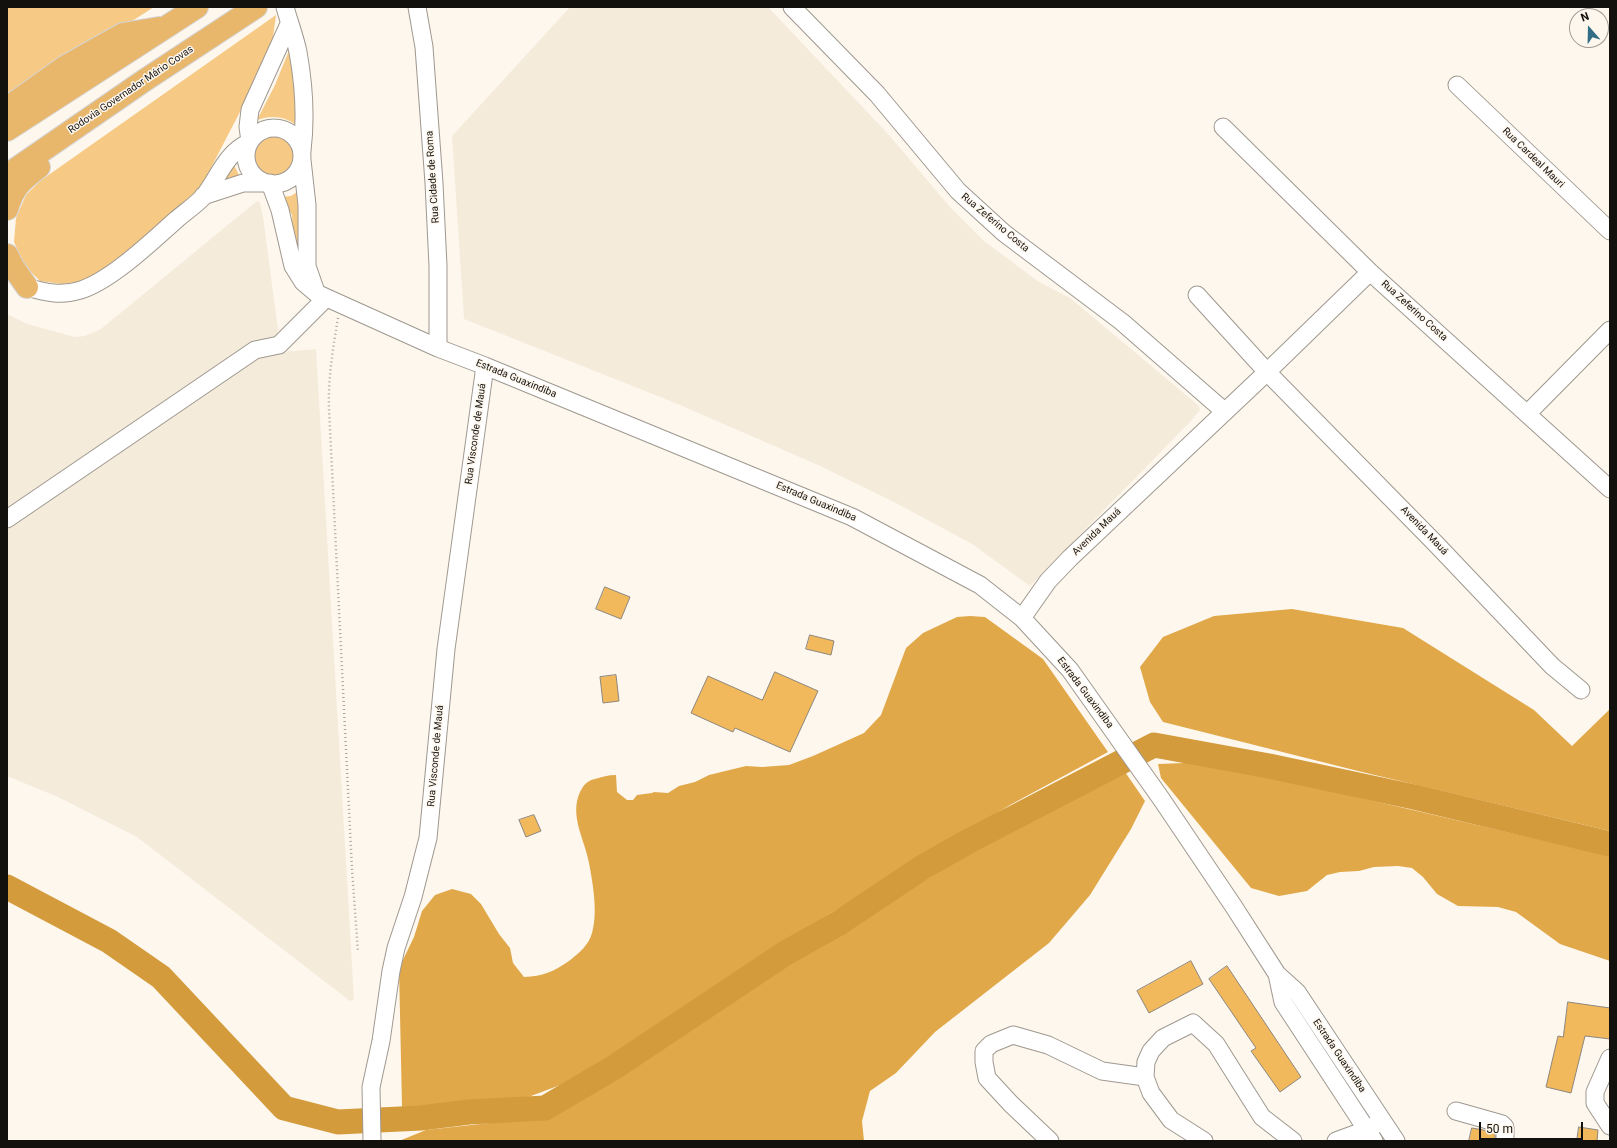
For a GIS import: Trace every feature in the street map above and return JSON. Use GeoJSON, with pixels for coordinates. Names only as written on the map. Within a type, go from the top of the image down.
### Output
{"type":"FeatureCollection","features":[{"type":"Feature","properties":{"kind":"highway"},"geometry":{"type":"LineString","coordinates":[[7,130],[197,7]]}},
{"type":"Feature","properties":{"kind":"highway","name":"Rodovia Governador Mário Covas"},"geometry":{"type":"LineString","coordinates":[[7,175],[186,52],[256,7]]}},
{"type":"Feature","properties":{"kind":"highway"},"geometry":{"type":"LineString","coordinates":[[7,108],[66,66],[122,34],[168,26]]}},
{"type":"Feature","properties":{"kind":"highway"},"geometry":{"type":"LineString","coordinates":[[7,209],[10,199],[21,181],[120,107],[145,80]]}},
{"type":"Feature","properties":{"kind":"highway"},"geometry":{"type":"LineString","coordinates":[[7,255],[13,267],[28,288]]}},
{"type":"Feature","properties":{"kind":"highway"},"geometry":{"type":"LineString","coordinates":[[7,280],[28,288]]}},
{"type":"Feature","properties":{"kind":"street"},"geometry":{"type":"LineString","coordinates":[[203,196],[243,183],[285,182],[293,177],[299,169],[302,156],[305,121],[304,98],[298,52],[285,7]]}},
{"type":"Feature","properties":{"kind":"street","name":"Rua Zeferino Costa"},"geometry":{"type":"LineString","coordinates":[[792,7],[877,94],[958,191],[1004,233],[1122,322],[1224,411]]}},
{"type":"Feature","properties":{"kind":"street","name":"Rua Cidade de Roma"},"geometry":{"type":"LineString","coordinates":[[418,8],[424,47],[434,183],[438,266],[438,348]]}},
{"type":"Feature","properties":{"kind":"street"},"geometry":{"type":"LineString","coordinates":[[268,183],[258,179],[251,172],[247,164],[246,154],[249,142],[248,127],[250,110],[289,24]]}},
{"type":"Feature","properties":{"kind":"street","name":"Rua Cardeal Mauri"},"geometry":{"type":"LineString","coordinates":[[1457,85],[1610,231]]}},
{"type":"Feature","properties":{"kind":"street","name":"Rua Zeferino Costa"},"geometry":{"type":"LineString","coordinates":[[1223,127],[1370,272],[1528,413],[1610,489]]}},
{"type":"Feature","properties":{"kind":"street"},"geometry":{"type":"LineString","coordinates":[[7,519],[255,350],[279,345],[327,299],[308,266],[307,199],[300,143],[295,136],[280,128],[263,130],[256,134],[249,142],[233,154],[203,196],[116,270],[94,285],[66,293],[50,294],[28,288]]}},
{"type":"Feature","properties":{"kind":"street","name":"Estrada Guaxindiba"},"geometry":{"type":"LineString","coordinates":[[268,183],[280,210],[293,266],[303,282],[327,299],[438,348],[852,517],[980,585],[1022,618],[1070,670],[1138,766],[1234,907],[1277,974],[1297,992],[1396,1141]]}},
{"type":"Feature","properties":{"kind":"street","name":"Avenida Mauá"},"geometry":{"type":"LineString","coordinates":[[1022,618],[1048,581],[1070,558],[1267,372],[1370,272]]}},
{"type":"Feature","properties":{"kind":"street","name":"Avenida Mauá"},"geometry":{"type":"LineString","coordinates":[[1197,295],[1267,372],[1436,544],[1552,666],[1581,690]]}},
{"type":"Feature","properties":{"kind":"street"},"geometry":{"type":"LineString","coordinates":[[1528,413],[1610,330]]}},
{"type":"Feature","properties":{"kind":"street","name":"Rua Visconde de Mauá"},"geometry":{"type":"LineString","coordinates":[[372,1141],[370,1094],[385,1017],[390,971],[413,897],[428,838],[446,649],[485,366]]}},
{"type":"Feature","properties":{"kind":"street","name":"Estrada Guaxindiba"},"geometry":{"type":"LineString","coordinates":[[1277,974],[1283,1002],[1370,1136]]}},
{"type":"Feature","properties":{"kind":"street"},"geometry":{"type":"LineString","coordinates":[[1204,1141],[1171,1120],[1152,1093],[1145,1077],[1146,1062],[1151,1051],[1163,1038],[1193,1023],[1216,1044],[1262,1117],[1293,1141]]}},
{"type":"Feature","properties":{"kind":"street"},"geometry":{"type":"LineString","coordinates":[[1050,1141],[1011,1104],[987,1078],[984,1052],[991,1044],[1013,1035],[1048,1045],[1102,1071],[1145,1077]]}},
{"type":"Feature","properties":{"kind":"street"},"geometry":{"type":"LineString","coordinates":[[1610,1058],[1595,1092],[1595,1103],[1610,1126]]}},
{"type":"Feature","properties":{"kind":"street"},"geometry":{"type":"LineString","coordinates":[[1456,1111],[1502,1124],[1506,1127],[1505,1141]]}},
{"type":"Feature","properties":{"kind":"street"},"geometry":{"type":"LineString","coordinates":[[1336,1141],[1370,1136],[1382,1121]]}},
{"type":"Feature","properties":{"kind":"path"},"geometry":{"type":"LineString","coordinates":[[327,299],[330,367],[328,388],[351,854],[358,952]]}},
{"type":"Feature","properties":{"kind":"shaded area"},"geometry":{"type":"Polygon","coordinates":[[[7,7],[154,7],[115,32],[38,74],[7,94],[7,7]]]}},
{"type":"Feature","properties":{"kind":"shaded area"},"geometry":{"type":"Polygon","coordinates":[[[570,7],[768,7],[889,135],[950,207],[983,240],[1039,282],[1070,298],[1198,405],[1200,410],[1030,586],[972,544],[896,503],[818,465],[673,402],[464,319],[452,136],[570,7]]]}},
{"type":"Feature","properties":{"kind":"shaded area"},"geometry":{"type":"Polygon","coordinates":[[[276,15],[271,52],[201,187],[122,256],[89,280],[62,284],[40,281],[24,265],[14,242],[16,218],[26,195],[40,181],[276,15]]]}},
{"type":"Feature","properties":{"kind":"shaded area"},"geometry":{"type":"Polygon","coordinates":[[[290,48],[300,128],[290,121],[275,117],[257,120],[275,85],[290,48]]]}},
{"type":"Feature","properties":{"kind":"shaded area"},"geometry":{"type":"Polygon","coordinates":[[[270,133],[278,133],[287,137],[293,143],[297,156],[293,169],[287,175],[278,179],[270,179],[261,175],[255,169],[251,160],[251,152],[255,143],[261,137],[270,133]]]}},
{"type":"Feature","properties":{"kind":"shaded area"},"geometry":{"type":"Polygon","coordinates":[[[234,165],[241,179],[222,184],[234,165]]]}},
{"type":"Feature","properties":{"kind":"shaded area"},"geometry":{"type":"Polygon","coordinates":[[[300,190],[304,272],[293,239],[292,215],[281,197],[291,196],[300,190]]]}},
{"type":"Feature","properties":{"kind":"shaded area"},"geometry":{"type":"Polygon","coordinates":[[[257,201],[260,203],[263,217],[281,352],[316,349],[354,999],[350,1001],[137,837],[58,797],[7,776],[7,314],[27,324],[75,337],[85,336],[101,329],[257,201]]]}},
{"type":"Feature","properties":{"kind":"shaded area"},"geometry":{"type":"Polygon","coordinates":[[[1292,609],[1403,628],[1534,710],[1572,746],[1610,709],[1610,831],[1358,771],[1163,722],[1150,702],[1140,667],[1163,637],[1214,616],[1292,609]]]}},
{"type":"Feature","properties":{"kind":"shaded area"},"geometry":{"type":"Polygon","coordinates":[[[957,617],[985,617],[1043,659],[1108,752],[1010,805],[823,918],[571,1081],[515,1102],[402,1107],[399,968],[414,937],[422,911],[435,895],[452,889],[471,894],[481,904],[499,934],[510,948],[513,963],[524,977],[537,976],[558,968],[569,961],[586,945],[591,937],[594,925],[595,908],[592,880],[576,810],[580,792],[587,782],[610,775],[616,775],[617,792],[627,800],[633,800],[637,795],[654,792],[668,793],[679,786],[695,782],[709,775],[746,766],[762,767],[789,765],[813,756],[864,733],[881,715],[906,648],[923,633],[957,617]]]}},
{"type":"Feature","properties":{"kind":"shaded area"},"geometry":{"type":"Polygon","coordinates":[[[1198,760],[1610,856],[1610,961],[1560,944],[1516,912],[1498,907],[1458,906],[1437,894],[1423,877],[1412,868],[1398,866],[1374,867],[1359,871],[1340,872],[1327,875],[1307,891],[1279,896],[1251,888],[1161,778],[1158,764],[1184,763],[1198,760]]]}},
{"type":"Feature","properties":{"kind":"shaded area"},"geometry":{"type":"Polygon","coordinates":[[[1125,772],[1145,801],[1131,829],[1090,895],[1049,943],[935,1032],[896,1073],[870,1091],[862,1121],[864,1141],[399,1141],[426,1130],[526,1119],[588,1089],[784,964],[986,844],[1125,772]]]}},
{"type":"Feature","properties":{"kind":"building"},"geometry":{"type":"Polygon","coordinates":[[[605,587],[630,597],[621,619],[596,609],[605,587]]]}},
{"type":"Feature","properties":{"kind":"building"},"geometry":{"type":"Polygon","coordinates":[[[810,635],[834,641],[831,655],[806,649],[810,635]]]}},
{"type":"Feature","properties":{"kind":"building"},"geometry":{"type":"Polygon","coordinates":[[[775,672],[818,691],[790,752],[735,728],[733,732],[691,713],[708,676],[762,700],[775,672]]]}},
{"type":"Feature","properties":{"kind":"building"},"geometry":{"type":"Polygon","coordinates":[[[616,675],[619,701],[603,703],[600,677],[616,675]]]}},
{"type":"Feature","properties":{"kind":"building"},"geometry":{"type":"Polygon","coordinates":[[[534,815],[541,831],[526,837],[519,820],[534,815]]]}},
{"type":"Feature","properties":{"kind":"building"},"geometry":{"type":"Polygon","coordinates":[[[1191,961],[1203,984],[1149,1013],[1137,991],[1191,961]]]}},
{"type":"Feature","properties":{"kind":"building"},"geometry":{"type":"Polygon","coordinates":[[[1227,966],[1301,1077],[1280,1092],[1251,1051],[1256,1048],[1209,979],[1227,966]]]}},
{"type":"Feature","properties":{"kind":"building"},"geometry":{"type":"Polygon","coordinates":[[[1568,1002],[1610,1008],[1610,1039],[1585,1036],[1571,1093],[1546,1087],[1558,1036],[1563,1037],[1568,1002]]]}},
{"type":"Feature","properties":{"kind":"building"},"geometry":{"type":"Polygon","coordinates":[[[1579,1127],[1598,1130],[1597,1141],[1577,1141],[1579,1127]]]}},
{"type":"Feature","properties":{"kind":"building"},"geometry":{"type":"Polygon","coordinates":[[[1472,1128],[1495,1132],[1495,1141],[1469,1141],[1472,1128]]]}},
{"type":"Feature","properties":{"kind":"waterway"},"geometry":{"type":"LineString","coordinates":[[7,887],[109,941],[161,977],[284,1108],[338,1122],[421,1118],[469,1112],[545,1108],[613,1068],[784,954],[839,923],[923,867],[969,841],[1154,745],[1269,766],[1414,797],[1610,844]]}}]}
